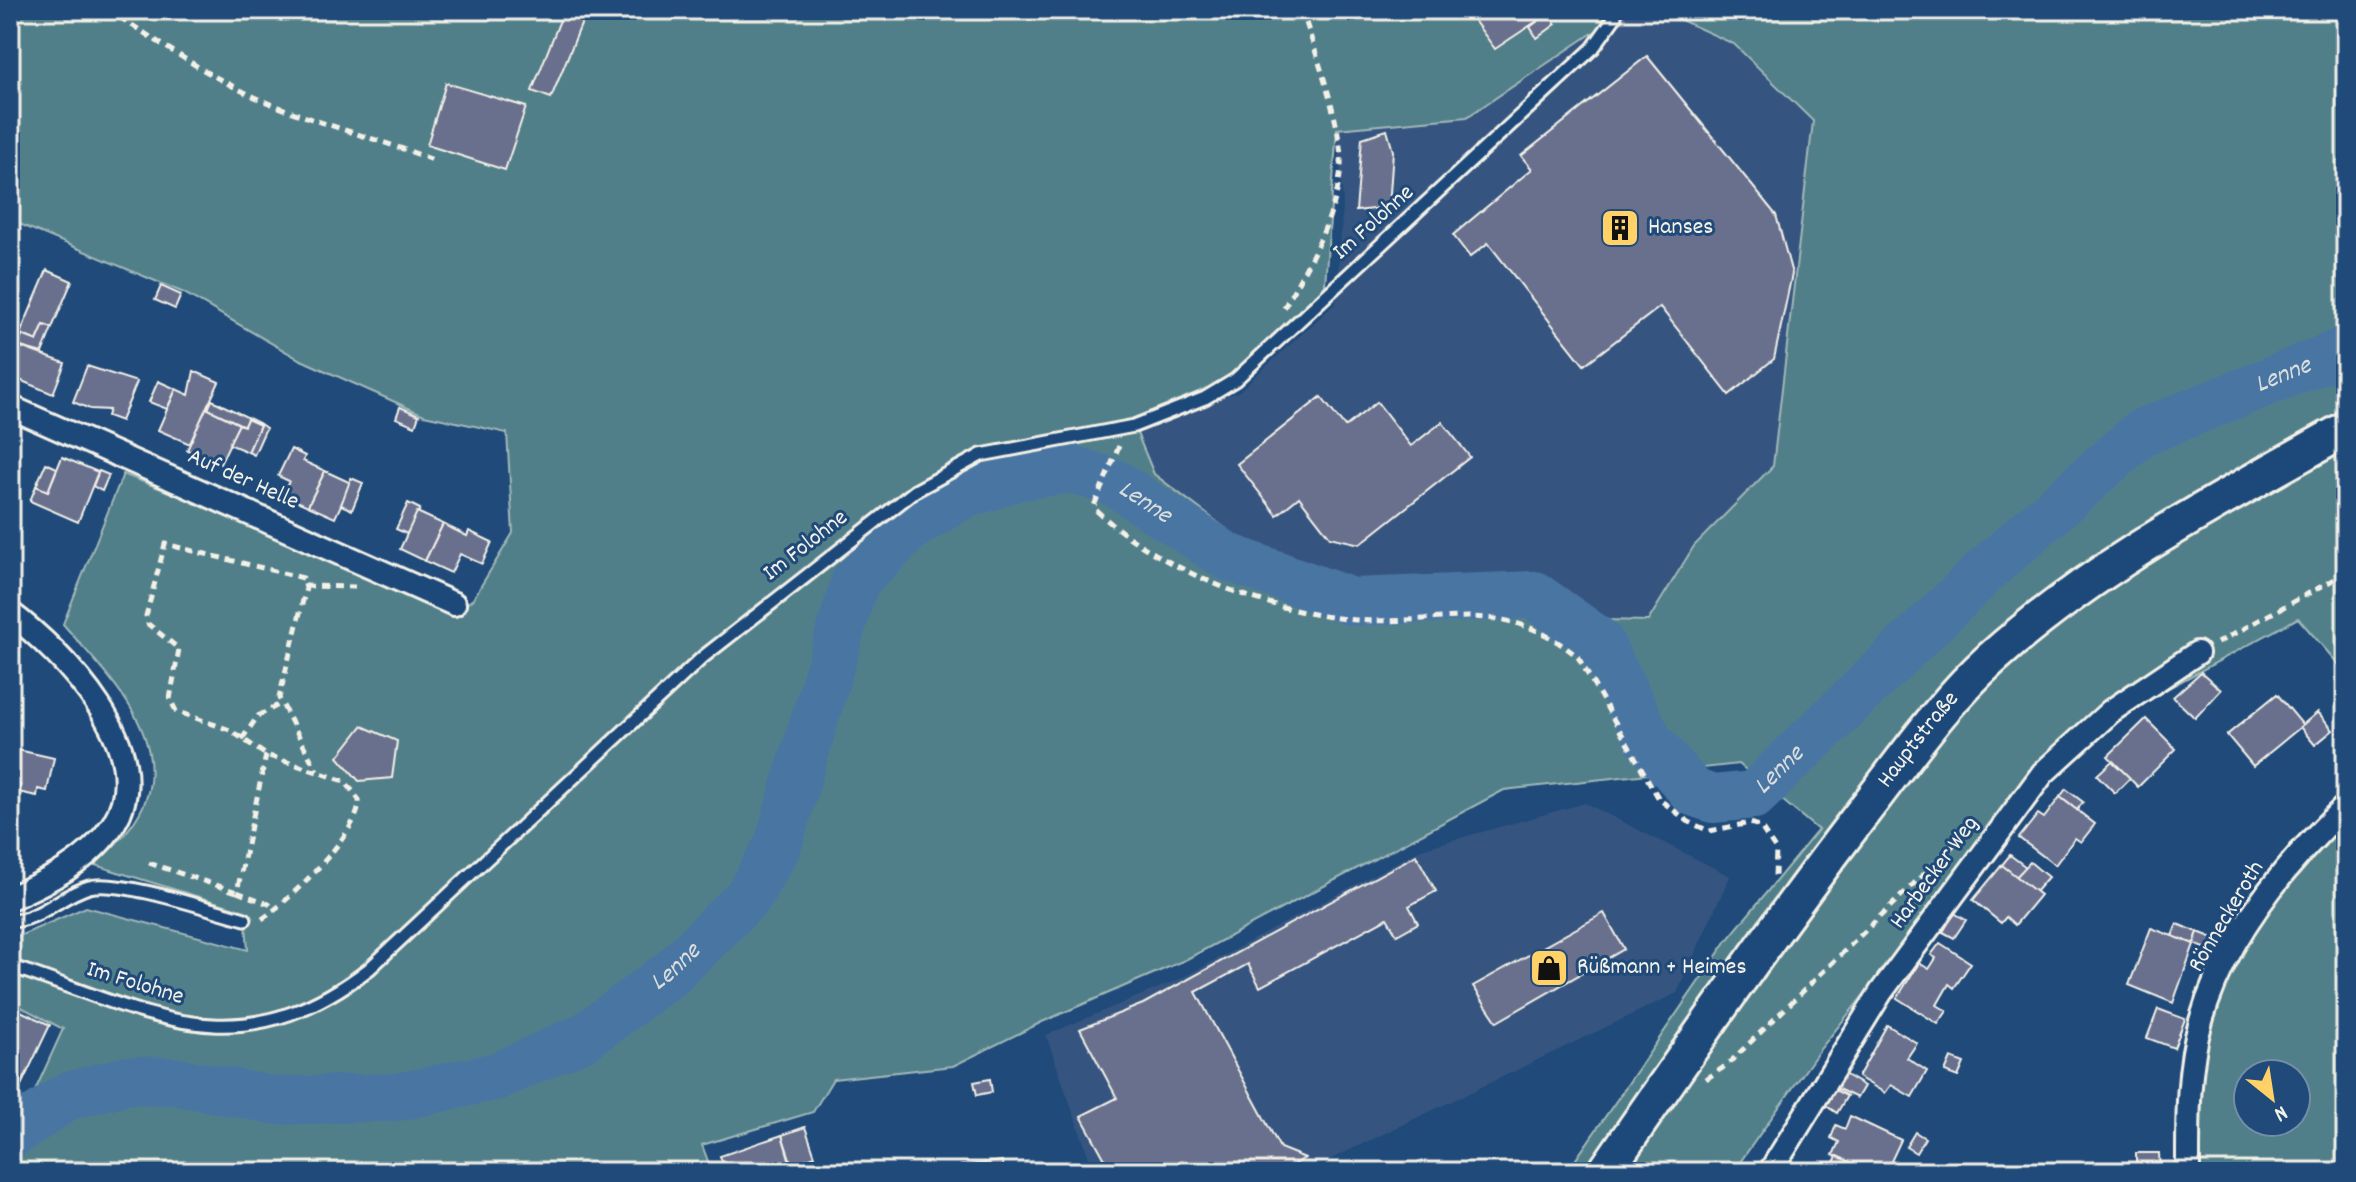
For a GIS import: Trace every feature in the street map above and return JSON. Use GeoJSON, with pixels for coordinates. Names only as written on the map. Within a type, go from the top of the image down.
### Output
{"type":"FeatureCollection","features":[{"type":"Feature","properties":{"kind":"main road","name":"Hauptstraße"},"geometry":{"type":"LineString","coordinates":[[1605,1172],[1790,906],[1923,734],[1988,661],[2075,589],[2163,532],[2346,429]]}},
{"type":"Feature","properties":{"kind":"street","name":"Auf der Helle"},"geometry":{"type":"LineString","coordinates":[[10,407],[454,604]]}},
{"type":"Feature","properties":{"kind":"street"},"geometry":{"type":"LineString","coordinates":[[10,613],[48,645],[100,707],[117,737],[125,788],[115,821],[100,840],[49,880],[10,898]]}},
{"type":"Feature","properties":{"kind":"street","name":"Harbecker Weg"},"geometry":{"type":"LineString","coordinates":[[1770,1172],[1881,992],[2012,810],[2043,773],[2094,725],[2138,690],[2197,653]]}},
{"type":"Feature","properties":{"kind":"street","name":"Rönneckeroth"},"geometry":{"type":"LineString","coordinates":[[2188,1172],[2194,1053],[2209,995],[2260,904],[2290,864],[2346,806]]}},
{"type":"Feature","properties":{"kind":"lane","name":"Im Folohne"},"geometry":{"type":"LineString","coordinates":[[10,966],[154,1017],[223,1028],[269,1023],[342,990],[369,969],[703,657],[763,607],[926,484],[981,455],[1134,426],[1205,398],[1235,380],[1593,48],[1615,17]]}},
{"type":"Feature","properties":{"kind":"lane"},"geometry":{"type":"LineString","coordinates":[[10,921],[30,918],[76,892],[100,885],[245,919]]}},
{"type":"Feature","properties":{"kind":"path"},"geometry":{"type":"LineString","coordinates":[[108,10],[212,75],[269,103],[370,135],[433,160]]}},
{"type":"Feature","properties":{"kind":"path"},"geometry":{"type":"LineString","coordinates":[[1279,319],[1325,228],[1337,196],[1341,162],[1337,135],[1302,10]]}},
{"type":"Feature","properties":{"kind":"path"},"geometry":{"type":"LineString","coordinates":[[1121,443],[1094,506],[1141,548],[1254,598],[1355,620],[1490,616],[1540,630],[1578,657],[1659,799],[1689,822],[1709,831],[1750,823],[1760,826],[1776,850],[1778,860],[1773,883]]}},
{"type":"Feature","properties":{"kind":"path"},"geometry":{"type":"LineString","coordinates":[[245,919],[258,921],[276,910],[316,871],[360,807],[357,795],[345,781],[266,755],[230,730],[180,715],[173,706],[170,699],[179,649],[148,624],[146,616],[165,544],[303,578],[306,588],[279,693],[280,704],[317,771]]}},
{"type":"Feature","properties":{"kind":"path"},"geometry":{"type":"LineString","coordinates":[[2197,653],[2346,573]]}},
{"type":"Feature","properties":{"kind":"path"},"geometry":{"type":"LineString","coordinates":[[242,739],[258,716],[280,704]]}},
{"type":"Feature","properties":{"kind":"path"},"geometry":{"type":"LineString","coordinates":[[237,892],[266,755]]}},
{"type":"Feature","properties":{"kind":"path"},"geometry":{"type":"LineString","coordinates":[[1727,1065],[1960,837],[1990,816],[2012,810]]}},
{"type":"Feature","properties":{"kind":"path"},"geometry":{"type":"LineString","coordinates":[[149,863],[237,892],[269,904],[276,910]]}},
{"type":"Feature","properties":{"kind":"shaded area"},"geometry":{"type":"Polygon","coordinates":[[[1627,10],[1659,10],[1734,44],[1813,121],[1773,466],[1694,546],[1648,621],[1338,614],[1154,474],[1134,426],[1238,392],[1336,303],[1343,204],[1337,129],[1467,117],[1627,10]]]}},
{"type":"Feature","properties":{"kind":"shaded area"},"geometry":{"type":"Polygon","coordinates":[[[1585,803],[1730,876],[1677,993],[1304,1172],[1094,1172],[1046,1035],[1180,979],[1421,849],[1585,803]]]}},
{"type":"Feature","properties":{"kind":"green space"},"geometry":{"type":"Polygon","coordinates":[[[10,10],[1627,10],[1467,117],[1337,129],[1324,297],[1225,381],[1059,449],[1134,426],[1154,474],[1338,614],[1648,621],[1694,546],[1773,466],[1813,121],[1734,44],[1659,10],[2346,10],[2346,673],[2298,618],[2163,691],[2043,773],[1821,1048],[1733,1172],[1567,1172],[1728,939],[1818,830],[1739,764],[1504,790],[1185,960],[1042,1022],[953,1066],[833,1079],[813,1112],[702,1145],[712,1172],[10,1172],[10,1146],[63,1029],[10,1001],[10,940],[86,907],[248,950],[245,911],[95,865],[138,816],[147,796],[151,771],[148,747],[127,702],[63,624],[123,474],[289,539],[452,615],[473,599],[513,533],[507,433],[424,415],[299,359],[184,293],[10,220],[10,10]]]}},
{"type":"Feature","properties":{"kind":"green space"},"geometry":{"type":"Polygon","coordinates":[[[2346,818],[2346,1172],[2200,1172],[2197,1145],[2202,1051],[2212,999],[2260,913],[2346,818]]]}},
{"type":"Feature","properties":{"kind":"building"},"geometry":{"type":"Polygon","coordinates":[[[564,10],[587,10],[551,98],[532,91],[564,10]]]}},
{"type":"Feature","properties":{"kind":"building"},"geometry":{"type":"Polygon","coordinates":[[[1478,10],[1546,10],[1549,13],[1495,49],[1470,15],[1478,10]]]}},
{"type":"Feature","properties":{"kind":"building"},"geometry":{"type":"Polygon","coordinates":[[[1549,13],[1556,24],[1537,38],[1530,27],[1549,13]]]}},
{"type":"Feature","properties":{"kind":"building","name":"Hanses"},"geometry":{"type":"Polygon","coordinates":[[[1647,56],[1776,215],[1792,274],[1774,359],[1729,395],[1660,307],[1584,365],[1488,243],[1470,257],[1453,235],[1532,169],[1521,156],[1647,56]]]}},
{"type":"Feature","properties":{"kind":"building"},"geometry":{"type":"Polygon","coordinates":[[[446,83],[526,107],[505,170],[427,145],[446,83]]]}},
{"type":"Feature","properties":{"kind":"building"},"geometry":{"type":"Polygon","coordinates":[[[1387,130],[1393,151],[1389,207],[1356,211],[1362,138],[1387,130]]]}},
{"type":"Feature","properties":{"kind":"building"},"geometry":{"type":"Polygon","coordinates":[[[47,270],[72,281],[52,328],[44,325],[37,341],[20,334],[47,270]]]}},
{"type":"Feature","properties":{"kind":"building"},"geometry":{"type":"Polygon","coordinates":[[[161,286],[181,295],[175,309],[155,300],[161,286]]]}},
{"type":"Feature","properties":{"kind":"building"},"geometry":{"type":"Polygon","coordinates":[[[44,325],[52,328],[42,353],[17,346],[22,335],[37,341],[44,325]]]}},
{"type":"Feature","properties":{"kind":"building"},"geometry":{"type":"Polygon","coordinates":[[[10,327],[22,335],[13,351],[10,350],[10,327]]]}},
{"type":"Feature","properties":{"kind":"building"},"geometry":{"type":"Polygon","coordinates":[[[15,345],[65,363],[53,394],[10,376],[10,358],[15,345]]]}},
{"type":"Feature","properties":{"kind":"building"},"geometry":{"type":"Polygon","coordinates":[[[87,366],[137,382],[121,421],[107,416],[109,410],[90,409],[73,402],[87,366]]]}},
{"type":"Feature","properties":{"kind":"building"},"geometry":{"type":"Polygon","coordinates":[[[194,371],[219,382],[190,444],[158,430],[176,389],[189,395],[194,371]]]}},
{"type":"Feature","properties":{"kind":"building"},"geometry":{"type":"Polygon","coordinates":[[[158,381],[176,389],[167,409],[149,402],[158,381]]]}},
{"type":"Feature","properties":{"kind":"building"},"geometry":{"type":"Polygon","coordinates":[[[1321,397],[1345,427],[1377,402],[1411,446],[1442,422],[1470,457],[1360,544],[1330,537],[1299,497],[1277,515],[1237,464],[1321,397]]]}},
{"type":"Feature","properties":{"kind":"building"},"geometry":{"type":"Polygon","coordinates":[[[212,400],[266,428],[254,455],[248,452],[260,425],[247,419],[244,426],[208,409],[212,400]]]}},
{"type":"Feature","properties":{"kind":"building"},"geometry":{"type":"Polygon","coordinates":[[[209,402],[208,409],[239,424],[220,464],[187,450],[209,402]]]}},
{"type":"Feature","properties":{"kind":"building"},"geometry":{"type":"Polygon","coordinates":[[[400,407],[419,415],[415,426],[396,418],[400,407]]]}},
{"type":"Feature","properties":{"kind":"building"},"geometry":{"type":"Polygon","coordinates":[[[247,419],[260,425],[248,452],[229,444],[239,424],[244,426],[247,419]]]}},
{"type":"Feature","properties":{"kind":"building"},"geometry":{"type":"Polygon","coordinates":[[[291,449],[305,456],[303,461],[325,471],[308,506],[283,495],[289,481],[278,476],[291,449]]]}},
{"type":"Feature","properties":{"kind":"building"},"geometry":{"type":"Polygon","coordinates":[[[62,457],[98,472],[78,522],[30,501],[36,486],[48,491],[62,457]]]}},
{"type":"Feature","properties":{"kind":"building"},"geometry":{"type":"Polygon","coordinates":[[[46,463],[57,468],[48,491],[36,486],[46,463]]]}},
{"type":"Feature","properties":{"kind":"building"},"geometry":{"type":"Polygon","coordinates":[[[99,471],[109,475],[102,491],[93,486],[99,471]]]}},
{"type":"Feature","properties":{"kind":"building"},"geometry":{"type":"Polygon","coordinates":[[[325,471],[351,483],[335,518],[308,506],[325,471]]]}},
{"type":"Feature","properties":{"kind":"building"},"geometry":{"type":"Polygon","coordinates":[[[351,478],[363,483],[352,510],[341,505],[351,478]]]}},
{"type":"Feature","properties":{"kind":"building"},"geometry":{"type":"Polygon","coordinates":[[[408,503],[420,509],[407,534],[396,529],[408,503]]]}},
{"type":"Feature","properties":{"kind":"building"},"geometry":{"type":"Polygon","coordinates":[[[417,512],[443,524],[425,561],[400,549],[417,512]]]}},
{"type":"Feature","properties":{"kind":"building"},"geometry":{"type":"Polygon","coordinates":[[[443,524],[467,536],[469,531],[492,542],[482,564],[460,554],[451,573],[425,561],[443,524]]]}},
{"type":"Feature","properties":{"kind":"building"},"geometry":{"type":"Polygon","coordinates":[[[2201,672],[2221,690],[2195,718],[2173,697],[2201,672]]]}},
{"type":"Feature","properties":{"kind":"building"},"geometry":{"type":"Polygon","coordinates":[[[2277,694],[2303,725],[2253,766],[2227,735],[2277,694]]]}},
{"type":"Feature","properties":{"kind":"building"},"geometry":{"type":"Polygon","coordinates":[[[2318,712],[2333,730],[2315,745],[2300,727],[2318,712]]]}},
{"type":"Feature","properties":{"kind":"building"},"geometry":{"type":"Polygon","coordinates":[[[2146,719],[2176,749],[2138,787],[2108,756],[2146,719]]]}},
{"type":"Feature","properties":{"kind":"building"},"geometry":{"type":"Polygon","coordinates":[[[362,726],[397,741],[392,778],[359,781],[338,757],[362,726]]]}},
{"type":"Feature","properties":{"kind":"building"},"geometry":{"type":"Polygon","coordinates":[[[18,750],[54,758],[47,791],[38,789],[37,796],[18,792],[20,785],[11,783],[18,750]]]}},
{"type":"Feature","properties":{"kind":"building"},"geometry":{"type":"Polygon","coordinates":[[[2112,761],[2130,778],[2115,793],[2097,775],[2112,761]]]}},
{"type":"Feature","properties":{"kind":"building"},"geometry":{"type":"Polygon","coordinates":[[[2066,789],[2083,802],[2077,810],[2060,797],[2066,789]]]}},
{"type":"Feature","properties":{"kind":"building"},"geometry":{"type":"Polygon","coordinates":[[[2060,797],[2095,824],[2081,842],[2075,838],[2055,865],[2019,838],[2038,814],[2044,818],[2060,797]]]}},
{"type":"Feature","properties":{"kind":"building"},"geometry":{"type":"Polygon","coordinates":[[[1416,855],[1436,891],[1409,906],[1418,923],[1397,935],[1387,918],[1260,987],[1248,964],[1196,992],[1280,1148],[1305,1158],[1281,1172],[1247,1172],[1245,1168],[1237,1172],[1112,1172],[1081,1116],[1117,1098],[1080,1029],[1143,1004],[1416,855]]]}},
{"type":"Feature","properties":{"kind":"building"},"geometry":{"type":"Polygon","coordinates":[[[2010,855],[2026,867],[2016,877],[2001,866],[2010,855]]]}},
{"type":"Feature","properties":{"kind":"building"},"geometry":{"type":"Polygon","coordinates":[[[2030,862],[2048,877],[2035,892],[2016,877],[2030,862]]]}},
{"type":"Feature","properties":{"kind":"building"},"geometry":{"type":"Polygon","coordinates":[[[2002,865],[2040,895],[2015,925],[2006,917],[2001,923],[1973,900],[2002,865]]]}},
{"type":"Feature","properties":{"kind":"building","name":"Rüßmann + Heimes"},"geometry":{"type":"Polygon","coordinates":[[[1604,913],[1624,949],[1497,1022],[1473,986],[1604,913]]]}},
{"type":"Feature","properties":{"kind":"building"},"geometry":{"type":"Polygon","coordinates":[[[1954,913],[1966,920],[1954,938],[1943,932],[1954,913]]]}},
{"type":"Feature","properties":{"kind":"building"},"geometry":{"type":"Polygon","coordinates":[[[2177,924],[2198,932],[2194,944],[2172,936],[2177,924]]]}},
{"type":"Feature","properties":{"kind":"building"},"geometry":{"type":"Polygon","coordinates":[[[2151,928],[2194,944],[2173,1003],[2129,985],[2151,928]]]}},
{"type":"Feature","properties":{"kind":"building"},"geometry":{"type":"Polygon","coordinates":[[[2198,932],[2216,939],[2212,951],[2194,944],[2198,932]]]}},
{"type":"Feature","properties":{"kind":"building"},"geometry":{"type":"Polygon","coordinates":[[[1940,943],[1971,963],[1954,988],[1949,984],[1937,1005],[1947,1011],[1938,1024],[1897,998],[1919,963],[1929,969],[1936,958],[1931,955],[1940,943]]]}},
{"type":"Feature","properties":{"kind":"building"},"geometry":{"type":"Polygon","coordinates":[[[10,1006],[50,1025],[15,1098],[10,1095],[10,1006]]]}},
{"type":"Feature","properties":{"kind":"building"},"geometry":{"type":"Polygon","coordinates":[[[2158,1009],[2185,1019],[2174,1048],[2147,1038],[2158,1009]]]}},
{"type":"Feature","properties":{"kind":"building"},"geometry":{"type":"Polygon","coordinates":[[[1887,1025],[1917,1043],[1907,1058],[1927,1071],[1912,1097],[1891,1085],[1885,1093],[1858,1077],[1887,1025]]]}},
{"type":"Feature","properties":{"kind":"building"},"geometry":{"type":"Polygon","coordinates":[[[1951,1058],[1964,1063],[1958,1077],[1945,1072],[1951,1058]]]}},
{"type":"Feature","properties":{"kind":"building"},"geometry":{"type":"Polygon","coordinates":[[[1844,1074],[1864,1086],[1857,1098],[1836,1088],[1844,1074]]]}},
{"type":"Feature","properties":{"kind":"building"},"geometry":{"type":"Polygon","coordinates":[[[990,1079],[992,1092],[977,1095],[974,1082],[990,1079]]]}},
{"type":"Feature","properties":{"kind":"building"},"geometry":{"type":"Polygon","coordinates":[[[1835,1090],[1847,1096],[1837,1113],[1825,1105],[1835,1090]]]}},
{"type":"Feature","properties":{"kind":"building"},"geometry":{"type":"Polygon","coordinates":[[[1850,1116],[1901,1140],[1886,1172],[1864,1169],[1833,1155],[1839,1142],[1831,1138],[1836,1125],[1845,1129],[1850,1116]]]}},
{"type":"Feature","properties":{"kind":"building"},"geometry":{"type":"Polygon","coordinates":[[[805,1127],[815,1156],[792,1165],[782,1135],[805,1127]]]}},
{"type":"Feature","properties":{"kind":"building"},"geometry":{"type":"Polygon","coordinates":[[[1915,1132],[1925,1138],[1916,1153],[1906,1147],[1915,1132]]]}},
{"type":"Feature","properties":{"kind":"building"},"geometry":{"type":"Polygon","coordinates":[[[782,1135],[793,1172],[726,1172],[720,1156],[782,1135]]]}},
{"type":"Feature","properties":{"kind":"building"},"geometry":{"type":"Polygon","coordinates":[[[2136,1153],[2159,1153],[2160,1172],[2136,1172],[2136,1153]]]}},
{"type":"Feature","properties":{"kind":"building"},"geometry":{"type":"Polygon","coordinates":[[[1837,1156],[1859,1166],[1856,1172],[1831,1169],[1837,1156]]]}},
{"type":"Feature","properties":{"kind":"building"},"geometry":{"type":"Polygon","coordinates":[[[1002,1161],[1004,1172],[960,1172],[960,1166],[1002,1161]]]}},
{"type":"Feature","properties":{"kind":"waterway","name":"Lenne"},"geometry":{"type":"LineString","coordinates":[[10,1135],[68,1096],[128,1080],[174,1081],[277,1101],[398,1097],[498,1076],[586,1036],[671,973],[748,897],[778,845],[855,581],[911,527],[959,497],[1016,477],[1071,469],[1115,483],[1228,557],[1352,602],[1534,595],[1599,641],[1650,742],[1693,792],[1713,799],[1754,795],[1989,567],[2141,433],[2346,350]]}},
{"type":"Feature","properties":{"kind":"place","name":"Hanses"},"geometry":{"type":"Point","coordinates":[1620,228]}},
{"type":"Feature","properties":{"kind":"place","name":"Rüßmann + Heimes"},"geometry":{"type":"Point","coordinates":[1549,968]}}]}
